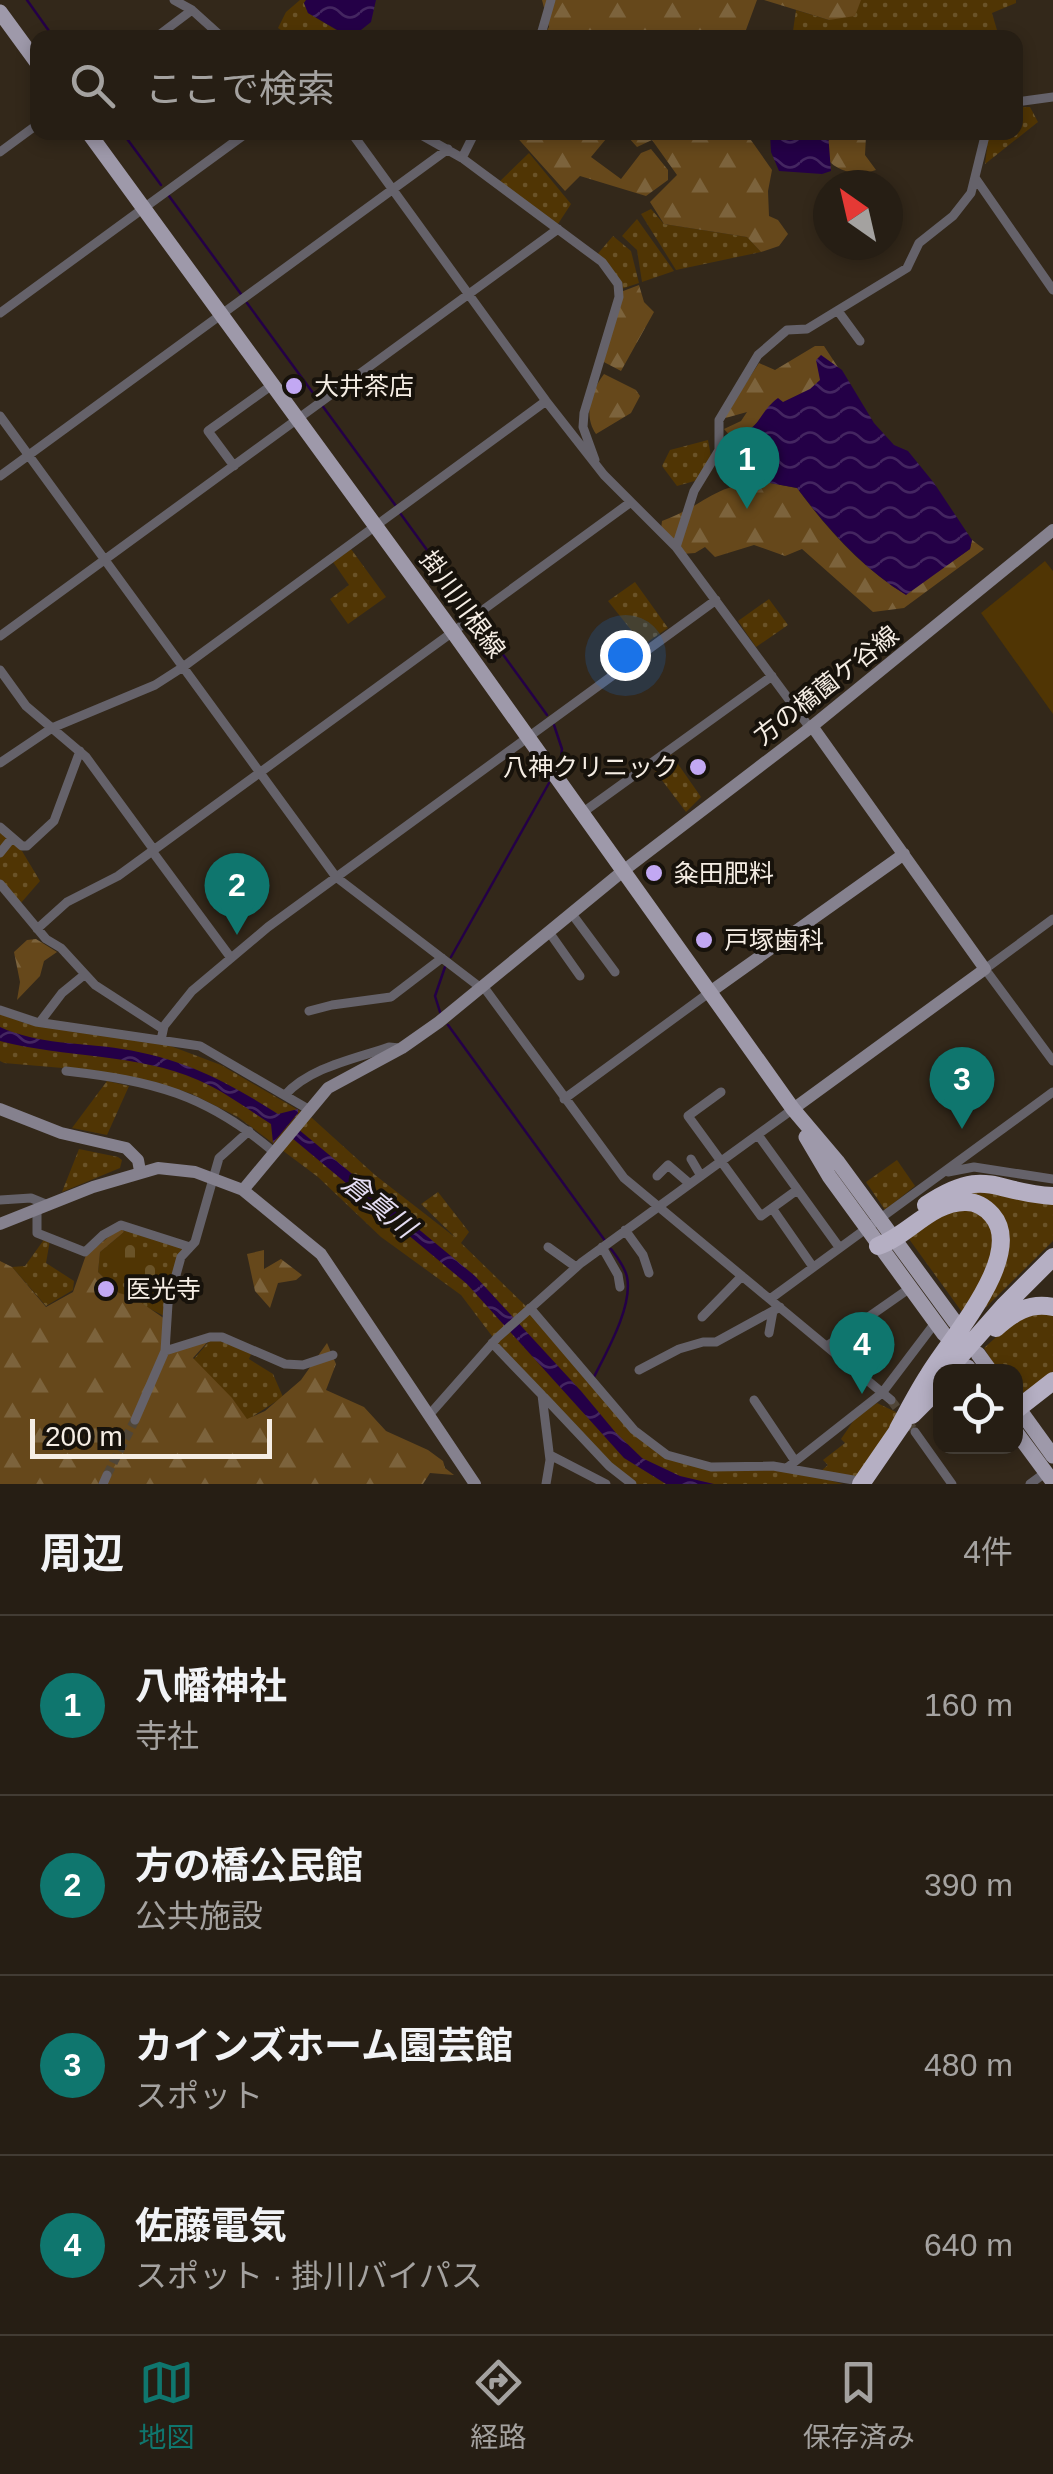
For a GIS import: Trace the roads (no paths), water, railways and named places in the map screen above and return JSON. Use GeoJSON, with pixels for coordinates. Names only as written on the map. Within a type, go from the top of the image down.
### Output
{"type":"FeatureCollection","features":[{"type":"Feature","properties":{"kind":"highway"},"geometry":{"type":"LineString","coordinates":[[881,1232],[950,1189],[972,1182],[1053,1196]]}},
{"type":"Feature","properties":{"kind":"highway"},"geometry":{"type":"LineString","coordinates":[[881,1232],[945,1205],[964,1202],[980,1204],[990,1212],[1002,1235],[1001,1252],[991,1280],[928,1376],[906,1431]]}},
{"type":"Feature","properties":{"kind":"highway"},"geometry":{"type":"LineString","coordinates":[[953,1364],[1053,1257]]}},
{"type":"Feature","properties":{"kind":"highway"},"geometry":{"type":"LineString","coordinates":[[969,1364],[986,1336],[1010,1316],[1032,1305],[1053,1307]]}},
{"type":"Feature","properties":{"kind":"highway"},"geometry":{"type":"LineString","coordinates":[[1023,1409],[1053,1381]]}},
{"type":"Feature","properties":{"kind":"highway"},"geometry":{"type":"LineString","coordinates":[[906,1431],[933,1389]]}},
{"type":"Feature","properties":{"kind":"highway"},"geometry":{"type":"LineString","coordinates":[[1023,1411],[1053,1393]]}},
{"type":"Feature","properties":{"kind":"highway"},"geometry":{"type":"LineString","coordinates":[[859,1484],[933,1396]]}},
{"type":"Feature","properties":{"kind":"main road"},"geometry":{"type":"LineString","coordinates":[[0,12],[30,53]]}},
{"type":"Feature","properties":{"kind":"main road","name":"掛川川根線"},"geometry":{"type":"LineString","coordinates":[[94,140],[710,992],[793,1110],[829,1176],[881,1232],[945,1327]]}},
{"type":"Feature","properties":{"kind":"main road","name":"掛川川根線"},"geometry":{"type":"LineString","coordinates":[[881,1232],[910,1288],[945,1327]]}},
{"type":"Feature","properties":{"kind":"main road"},"geometry":{"type":"LineString","coordinates":[[1023,1422],[1053,1456]]}},
{"type":"Feature","properties":{"kind":"main road"},"geometry":{"type":"LineString","coordinates":[[1023,1427],[1049,1478]]}},
{"type":"Feature","properties":{"kind":"street"},"geometry":{"type":"LineString","coordinates":[[174,0],[214,30]]}},
{"type":"Feature","properties":{"kind":"street"},"geometry":{"type":"LineString","coordinates":[[543,30],[552,0]]}},
{"type":"Feature","properties":{"kind":"street"},"geometry":{"type":"LineString","coordinates":[[165,30],[192,10]]}},
{"type":"Feature","properties":{"kind":"street"},"geometry":{"type":"LineString","coordinates":[[1023,101],[1053,97]]}},
{"type":"Feature","properties":{"kind":"street"},"geometry":{"type":"LineString","coordinates":[[0,152],[30,130]]}},
{"type":"Feature","properties":{"kind":"street"},"geometry":{"type":"LineString","coordinates":[[0,313],[237,140]]}},
{"type":"Feature","properties":{"kind":"street"},"geometry":{"type":"LineString","coordinates":[[356,140],[598,468],[676,547],[1053,1061]]}},
{"type":"Feature","properties":{"kind":"street"},"geometry":{"type":"LineString","coordinates":[[431,140],[558,228],[602,262],[618,284],[618,297],[584,413],[584,427],[598,468]]}},
{"type":"Feature","properties":{"kind":"street"},"geometry":{"type":"LineString","coordinates":[[462,158],[471,140]]}},
{"type":"Feature","properties":{"kind":"street"},"geometry":{"type":"LineString","coordinates":[[676,547],[694,491],[719,450],[718,420],[758,355],[787,330],[808,330],[906,268],[919,243],[963,204],[976,179],[984,140]]}},
{"type":"Feature","properties":{"kind":"street"},"geometry":{"type":"LineString","coordinates":[[0,476],[448,149]]}},
{"type":"Feature","properties":{"kind":"street"},"geometry":{"type":"LineString","coordinates":[[976,179],[1053,290]]}},
{"type":"Feature","properties":{"kind":"street"},"geometry":{"type":"LineString","coordinates":[[0,636],[558,228]]}},
{"type":"Feature","properties":{"kind":"street"},"geometry":{"type":"LineString","coordinates":[[838,312],[860,341]]}},
{"type":"Feature","properties":{"kind":"street"},"geometry":{"type":"LineString","coordinates":[[234,466],[208,430],[272,384]]}},
{"type":"Feature","properties":{"kind":"street"},"geometry":{"type":"LineString","coordinates":[[0,763],[52,728],[154,686],[183,667],[546,401]]}},
{"type":"Feature","properties":{"kind":"street"},"geometry":{"type":"LineString","coordinates":[[0,416],[336,877],[482,987],[608,1160],[657,1207],[770,1299],[776,1309],[887,1396]]}},
{"type":"Feature","properties":{"kind":"street"},"geometry":{"type":"LineString","coordinates":[[37,929],[68,902],[118,876],[632,502]]}},
{"type":"Feature","properties":{"kind":"street","name":"方の橋薗ケ谷線"},"geometry":{"type":"LineString","coordinates":[[243,1190],[305,1112],[343,1078],[402,1048],[482,987],[1053,530]]}},
{"type":"Feature","properties":{"kind":"street"},"geometry":{"type":"LineString","coordinates":[[162,1034],[192,990],[231,958],[716,600]]}},
{"type":"Feature","properties":{"kind":"street"},"geometry":{"type":"LineString","coordinates":[[0,670],[26,706],[80,751],[231,958]]}},
{"type":"Feature","properties":{"kind":"street"},"geometry":{"type":"LineString","coordinates":[[582,813],[772,676]]}},
{"type":"Feature","properties":{"kind":"street"},"geometry":{"type":"LineString","coordinates":[[0,826],[27,846],[54,820],[80,751]]}},
{"type":"Feature","properties":{"kind":"street"},"geometry":{"type":"LineString","coordinates":[[0,853],[12,838]]}},
{"type":"Feature","properties":{"kind":"street"},"geometry":{"type":"LineString","coordinates":[[564,1099],[904,854]]}},
{"type":"Feature","properties":{"kind":"street"},"geometry":{"type":"LineString","coordinates":[[0,884],[37,929],[61,948],[84,975],[162,1034]]}},
{"type":"Feature","properties":{"kind":"street"},"geometry":{"type":"LineString","coordinates":[[572,914],[615,972]]}},
{"type":"Feature","properties":{"kind":"street"},"geometry":{"type":"LineString","coordinates":[[430,1414],[494,1340],[576,1267],[1053,919]]}},
{"type":"Feature","properties":{"kind":"street"},"geometry":{"type":"LineString","coordinates":[[550,932],[580,976]]}},
{"type":"Feature","properties":{"kind":"street"},"geometry":{"type":"LineString","coordinates":[[309,1012],[392,997],[442,958]]}},
{"type":"Feature","properties":{"kind":"street"},"geometry":{"type":"LineString","coordinates":[[40,1022],[62,993],[84,975]]}},
{"type":"Feature","properties":{"kind":"street"},"geometry":{"type":"LineString","coordinates":[[0,1010],[40,1022],[162,1034],[200,1046],[274,1092],[285,1094],[305,1112]]}},
{"type":"Feature","properties":{"kind":"street"},"geometry":{"type":"LineString","coordinates":[[1041,1045],[1053,1037]]}},
{"type":"Feature","properties":{"kind":"street"},"geometry":{"type":"LineString","coordinates":[[285,1094],[310,1075],[389,1048],[402,1048]]}},
{"type":"Feature","properties":{"kind":"street"},"geometry":{"type":"LineString","coordinates":[[66,1071],[114,1076],[172,1090],[221,1112],[276,1149]]}},
{"type":"Feature","properties":{"kind":"street"},"geometry":{"type":"LineString","coordinates":[[720,1092],[688,1116],[760,1216],[798,1190]]}},
{"type":"Feature","properties":{"kind":"street"},"geometry":{"type":"LineString","coordinates":[[770,1299],[839,1247],[881,1232],[945,1173],[1053,1092]]}},
{"type":"Feature","properties":{"kind":"street"},"geometry":{"type":"LineString","coordinates":[[3,1114],[85,1140],[126,1148],[138,1160],[140,1171]]}},
{"type":"Feature","properties":{"kind":"street"},"geometry":{"type":"LineString","coordinates":[[135,1420],[165,1351],[168,1304],[181,1257],[195,1242],[212,1177],[227,1148],[249,1130]]}},
{"type":"Feature","properties":{"kind":"street"},"geometry":{"type":"LineString","coordinates":[[758,1135],[839,1247]]}},
{"type":"Feature","properties":{"kind":"street"},"geometry":{"type":"LineString","coordinates":[[690,1159],[701,1176]]}},
{"type":"Feature","properties":{"kind":"street"},"geometry":{"type":"LineString","coordinates":[[657,1176],[668,1165],[690,1184]]}},
{"type":"Feature","properties":{"kind":"street"},"geometry":{"type":"LineString","coordinates":[[945,1173],[974,1167],[1053,1179]]}},
{"type":"Feature","properties":{"kind":"street"},"geometry":{"type":"LineString","coordinates":[[0,1224],[140,1171],[177,1168],[243,1190],[321,1254],[475,1484]]}},
{"type":"Feature","properties":{"kind":"street"},"geometry":{"type":"LineString","coordinates":[[0,1200],[31,1198],[42,1207]]}},
{"type":"Feature","properties":{"kind":"street"},"geometry":{"type":"LineString","coordinates":[[42,1207],[37,1233],[85,1252],[121,1225],[190,1247]]}},
{"type":"Feature","properties":{"kind":"street"},"geometry":{"type":"LineString","coordinates":[[772,1208],[813,1267]]}},
{"type":"Feature","properties":{"kind":"street"},"geometry":{"type":"LineString","coordinates":[[626,1230],[643,1255],[649,1273]]}},
{"type":"Feature","properties":{"kind":"street"},"geometry":{"type":"LineString","coordinates":[[548,1247],[576,1267]]}},
{"type":"Feature","properties":{"kind":"street"},"geometry":{"type":"LineString","coordinates":[[602,1247],[618,1275],[620,1287]]}},
{"type":"Feature","properties":{"kind":"street"},"geometry":{"type":"LineString","coordinates":[[702,1317],[742,1276]]}},
{"type":"Feature","properties":{"kind":"street"},"geometry":{"type":"LineString","coordinates":[[827,1346],[910,1288]]}},
{"type":"Feature","properties":{"kind":"street"},"geometry":{"type":"LineString","coordinates":[[769,1333],[776,1309]]}},
{"type":"Feature","properties":{"kind":"street"},"geometry":{"type":"LineString","coordinates":[[639,1370],[679,1350],[716,1342],[776,1309]]}},
{"type":"Feature","properties":{"kind":"street"},"geometry":{"type":"LineString","coordinates":[[528,1310],[634,1430],[668,1454],[711,1468],[792,1464],[859,1484]]}},
{"type":"Feature","properties":{"kind":"street"},"geometry":{"type":"LineString","coordinates":[[792,1464],[887,1396],[945,1327]]}},
{"type":"Feature","properties":{"kind":"street"},"geometry":{"type":"LineString","coordinates":[[165,1351],[222,1337],[285,1364],[303,1365],[332,1355]]}},
{"type":"Feature","properties":{"kind":"street"},"geometry":{"type":"LineString","coordinates":[[494,1340],[609,1466],[632,1484]]}},
{"type":"Feature","properties":{"kind":"street"},"geometry":{"type":"LineString","coordinates":[[542,1395],[550,1455],[546,1484]]}},
{"type":"Feature","properties":{"kind":"street"},"geometry":{"type":"LineString","coordinates":[[754,1400],[792,1464]]}},
{"type":"Feature","properties":{"kind":"street"},"geometry":{"type":"LineString","coordinates":[[906,1431],[952,1484]]}},
{"type":"Feature","properties":{"kind":"street"},"geometry":{"type":"LineString","coordinates":[[550,1455],[606,1484]]}},
{"type":"Feature","properties":{"kind":"street"},"geometry":{"type":"LineString","coordinates":[[1030,1484],[1049,1478]]}},
{"type":"Feature","properties":{"kind":"water"},"geometry":{"type":"Polygon","coordinates":[[[376,0],[371,22],[361,30],[337,30],[308,13],[304,3],[376,0]]]}},
{"type":"Feature","properties":{"kind":"water"},"geometry":{"type":"Polygon","coordinates":[[[770,140],[829,140],[831,170],[813,170],[813,173],[779,171],[770,140]]]}},
{"type":"Feature","properties":{"kind":"water"},"geometry":{"type":"Polygon","coordinates":[[[821,355],[842,370],[874,423],[894,445],[908,451],[972,540],[970,549],[906,595],[847,547],[797,488],[770,483],[736,484],[725,456],[728,436],[752,428],[778,398],[783,402],[820,380],[816,360],[821,355]]]}},
{"type":"Feature","properties":{"kind":"water"},"geometry":{"type":"Polygon","coordinates":[[[0,1027],[45,1040],[165,1058],[222,1082],[278,1114],[298,1109],[298,1113],[273,1143],[271,1124],[198,1080],[125,1060],[0,1041],[0,1027]]]}},
{"type":"Feature","properties":{"kind":"water","name":"倉真川"},"geometry":{"type":"Polygon","coordinates":[[[298,1129],[475,1276],[642,1458],[680,1476],[714,1484],[666,1484],[624,1458],[467,1284],[292,1138],[298,1129]]]}},
{"type":"Feature","properties":{"kind":"waterway"},"geometry":{"type":"LineString","coordinates":[[27,0],[48,30]]}},
{"type":"Feature","properties":{"kind":"waterway"},"geometry":{"type":"LineString","coordinates":[[128,140],[161,185]]}},
{"type":"Feature","properties":{"kind":"waterway"},"geometry":{"type":"LineString","coordinates":[[169,196],[241,294]]}},
{"type":"Feature","properties":{"kind":"waterway"},"geometry":{"type":"LineString","coordinates":[[247,303],[396,506]]}},
{"type":"Feature","properties":{"kind":"waterway"},"geometry":{"type":"LineString","coordinates":[[400,513],[470,609]]}},
{"type":"Feature","properties":{"kind":"waterway"},"geometry":{"type":"LineString","coordinates":[[478,620],[547,715]]}},
{"type":"Feature","properties":{"kind":"waterway"},"geometry":{"type":"LineString","coordinates":[[554,725],[562,749],[560,765]]}},
{"type":"Feature","properties":{"kind":"waterway"},"geometry":{"type":"LineString","coordinates":[[451,957],[549,783]]}},
{"type":"Feature","properties":{"kind":"waterway"},"geometry":{"type":"LineString","coordinates":[[440,1012],[435,996],[445,967]]}},
{"type":"Feature","properties":{"kind":"waterway"},"geometry":{"type":"LineString","coordinates":[[448,1025],[606,1242]]}},
{"type":"Feature","properties":{"kind":"waterway"},"geometry":{"type":"LineString","coordinates":[[594,1377],[618,1328],[628,1289],[626,1273],[611,1249]]}},
{"type":"Feature","properties":{"kind":"tunnel"},"geometry":{"type":"LineString","coordinates":[[891,1400],[915,1432]]}},
{"type":"Feature","properties":{"kind":"tunnel"},"geometry":{"type":"LineString","coordinates":[[107,1475],[135,1420]]}},
{"type":"Feature","properties":{"kind":"place","name":"大井茶店"},"geometry":{"type":"Point","coordinates":[294,386]}},
{"type":"Feature","properties":{"kind":"place","name":"八幡神社"},"geometry":{"type":"Point","coordinates":[747,509]}},
{"type":"Feature","properties":{"kind":"place","name":"八神クリニック"},"geometry":{"type":"Point","coordinates":[698,767]}},
{"type":"Feature","properties":{"kind":"place","name":"粂田肥料"},"geometry":{"type":"Point","coordinates":[654,873]}},
{"type":"Feature","properties":{"kind":"place","name":"方の橋公民館"},"geometry":{"type":"Point","coordinates":[237,935]}},
{"type":"Feature","properties":{"kind":"place","name":"戸塚歯科"},"geometry":{"type":"Point","coordinates":[704,940]}},
{"type":"Feature","properties":{"kind":"place","name":"カインズホーム園芸館"},"geometry":{"type":"Point","coordinates":[962,1129]}},
{"type":"Feature","properties":{"kind":"place","name":"医光寺"},"geometry":{"type":"Point","coordinates":[106,1289]}},
{"type":"Feature","properties":{"kind":"place","name":"佐藤電気"},"geometry":{"type":"Point","coordinates":[862,1394]}}]}
